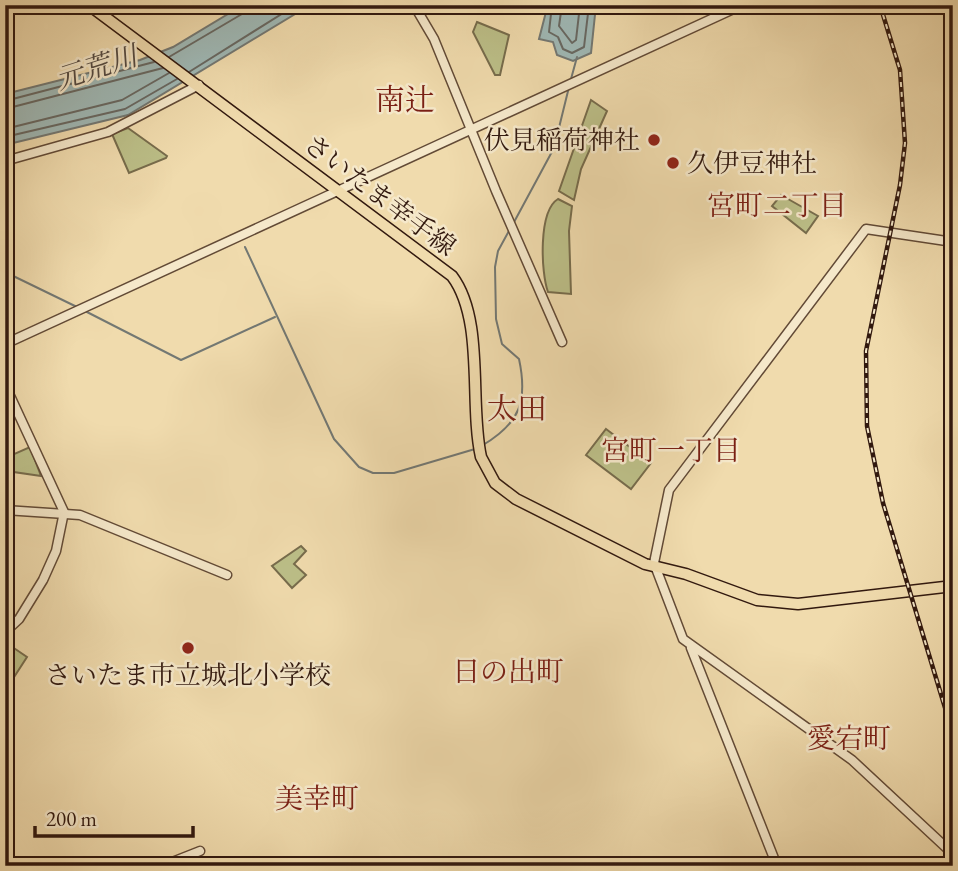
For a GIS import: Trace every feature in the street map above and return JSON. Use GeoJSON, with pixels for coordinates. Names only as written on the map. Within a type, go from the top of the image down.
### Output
{"type":"FeatureCollection","features":[{"type":"Feature","properties":{"kind":"main road","name":"さいたま幸手線"},"geometry":{"type":"LineString","coordinates":[[89,5],[446,270],[456,281],[469,323],[479,446],[485,467],[495,482],[516,499],[654,567],[686,574],[757,600],[784,604],[953,586]]}},
{"type":"Feature","properties":{"kind":"street"},"geometry":{"type":"LineString","coordinates":[[415,5],[434,39],[562,342]]}},
{"type":"Feature","properties":{"kind":"street"},"geometry":{"type":"LineString","coordinates":[[5,344],[741,5]]}},
{"type":"Feature","properties":{"kind":"street"},"geometry":{"type":"LineString","coordinates":[[5,162],[108,132],[197,83]]}},
{"type":"Feature","properties":{"kind":"street"},"geometry":{"type":"LineString","coordinates":[[777,866],[690,646],[677,629],[654,567],[669,490],[866,229],[953,242]]}},
{"type":"Feature","properties":{"kind":"street"},"geometry":{"type":"LineString","coordinates":[[5,385],[64,512],[56,551],[43,579],[19,620],[5,632]]}},
{"type":"Feature","properties":{"kind":"street"},"geometry":{"type":"LineString","coordinates":[[5,510],[80,514],[227,575]]}},
{"type":"Feature","properties":{"kind":"street"},"geometry":{"type":"LineString","coordinates":[[690,646],[852,760],[953,854]]}},
{"type":"Feature","properties":{"kind":"street"},"geometry":{"type":"LineString","coordinates":[[162,866],[200,850]]}},
{"type":"Feature","properties":{"kind":"green space"},"geometry":{"type":"Polygon","coordinates":[[[477,22],[509,35],[500,75],[495,75],[473,32],[477,22]]]}},
{"type":"Feature","properties":{"kind":"green space"},"geometry":{"type":"Polygon","coordinates":[[[591,100],[607,111],[581,169],[574,200],[559,191],[591,100]]]}},
{"type":"Feature","properties":{"kind":"green space"},"geometry":{"type":"Polygon","coordinates":[[[128,128],[167,156],[166,158],[129,173],[112,134],[128,128]]]}},
{"type":"Feature","properties":{"kind":"green space"},"geometry":{"type":"Polygon","coordinates":[[[781,195],[818,216],[806,233],[772,206],[781,195]]]}},
{"type":"Feature","properties":{"kind":"green space"},"geometry":{"type":"Polygon","coordinates":[[[558,199],[572,206],[569,231],[571,294],[548,292],[544,271],[544,229],[547,216],[558,199]]]}},
{"type":"Feature","properties":{"kind":"green space"},"geometry":{"type":"Polygon","coordinates":[[[606,429],[651,463],[631,489],[586,455],[606,429]]]}},
{"type":"Feature","properties":{"kind":"green space"},"geometry":{"type":"Polygon","coordinates":[[[30,447],[41,476],[7,471],[5,458],[30,447]]]}},
{"type":"Feature","properties":{"kind":"green space"},"geometry":{"type":"Polygon","coordinates":[[[301,546],[306,551],[294,564],[306,575],[292,588],[272,566],[301,546]]]}},
{"type":"Feature","properties":{"kind":"green space"},"geometry":{"type":"Polygon","coordinates":[[[5,642],[27,657],[7,688],[5,687],[5,642]]]}},
{"type":"Feature","properties":{"kind":"water"},"geometry":{"type":"Polygon","coordinates":[[[243,5],[310,5],[128,115],[5,145],[5,94],[140,60],[173,47],[243,5]]]}},
{"type":"Feature","properties":{"kind":"water"},"geometry":{"type":"Polygon","coordinates":[[[536,5],[596,5],[591,53],[573,61],[557,55],[553,42],[539,39],[547,8],[536,5]]]}},
{"type":"Feature","properties":{"kind":"waterway"},"geometry":{"type":"LineString","coordinates":[[571,79],[577,57]]}},
{"type":"Feature","properties":{"kind":"waterway"},"geometry":{"type":"LineString","coordinates":[[513,224],[554,148],[569,87]]}},
{"type":"Feature","properties":{"kind":"waterway"},"geometry":{"type":"LineString","coordinates":[[483,445],[496,437],[513,419],[521,399],[522,374],[519,359],[502,344],[496,319],[495,267],[498,251],[510,229]]}},
{"type":"Feature","properties":{"kind":"waterway"},"geometry":{"type":"LineString","coordinates":[[245,247],[334,439],[359,467],[373,473],[394,473],[475,449]]}},
{"type":"Feature","properties":{"kind":"waterway"},"geometry":{"type":"LineString","coordinates":[[5,272],[77,307]]}},
{"type":"Feature","properties":{"kind":"waterway"},"geometry":{"type":"LineString","coordinates":[[85,311],[181,360],[275,317]]}},
{"type":"Feature","properties":{"kind":"railway"},"geometry":{"type":"LineString","coordinates":[[880,5],[900,70],[905,143],[900,185],[866,351],[867,426],[883,503],[953,734]]}},
{"type":"Feature","properties":{"kind":"place","name":"伏見稲荷神社"},"geometry":{"type":"Point","coordinates":[654,140]}},
{"type":"Feature","properties":{"kind":"place","name":"久伊豆神社"},"geometry":{"type":"Point","coordinates":[673,163]}},
{"type":"Feature","properties":{"kind":"place","name":"さいたま市立城北小学校"},"geometry":{"type":"Point","coordinates":[188,648]}},
{"type":"Feature","properties":{"kind":"district","name":"南辻"},"geometry":{"type":"Point","coordinates":[405,99]}},
{"type":"Feature","properties":{"kind":"district","name":"宮町二丁目"},"geometry":{"type":"Point","coordinates":[777,205]}},
{"type":"Feature","properties":{"kind":"district","name":"太田"},"geometry":{"type":"Point","coordinates":[517,408]}},
{"type":"Feature","properties":{"kind":"district","name":"宮町一丁目"},"geometry":{"type":"Point","coordinates":[671,450]}},
{"type":"Feature","properties":{"kind":"district","name":"日の出町"},"geometry":{"type":"Point","coordinates":[508,671]}},
{"type":"Feature","properties":{"kind":"district","name":"愛宕町"},"geometry":{"type":"Point","coordinates":[849,738]}},
{"type":"Feature","properties":{"kind":"district","name":"美幸町"},"geometry":{"type":"Point","coordinates":[317,798]}},
{"type":"Feature","properties":{"kind":"water label","name":"元荒川"},"geometry":{"type":"Point","coordinates":[96,67]}}]}
